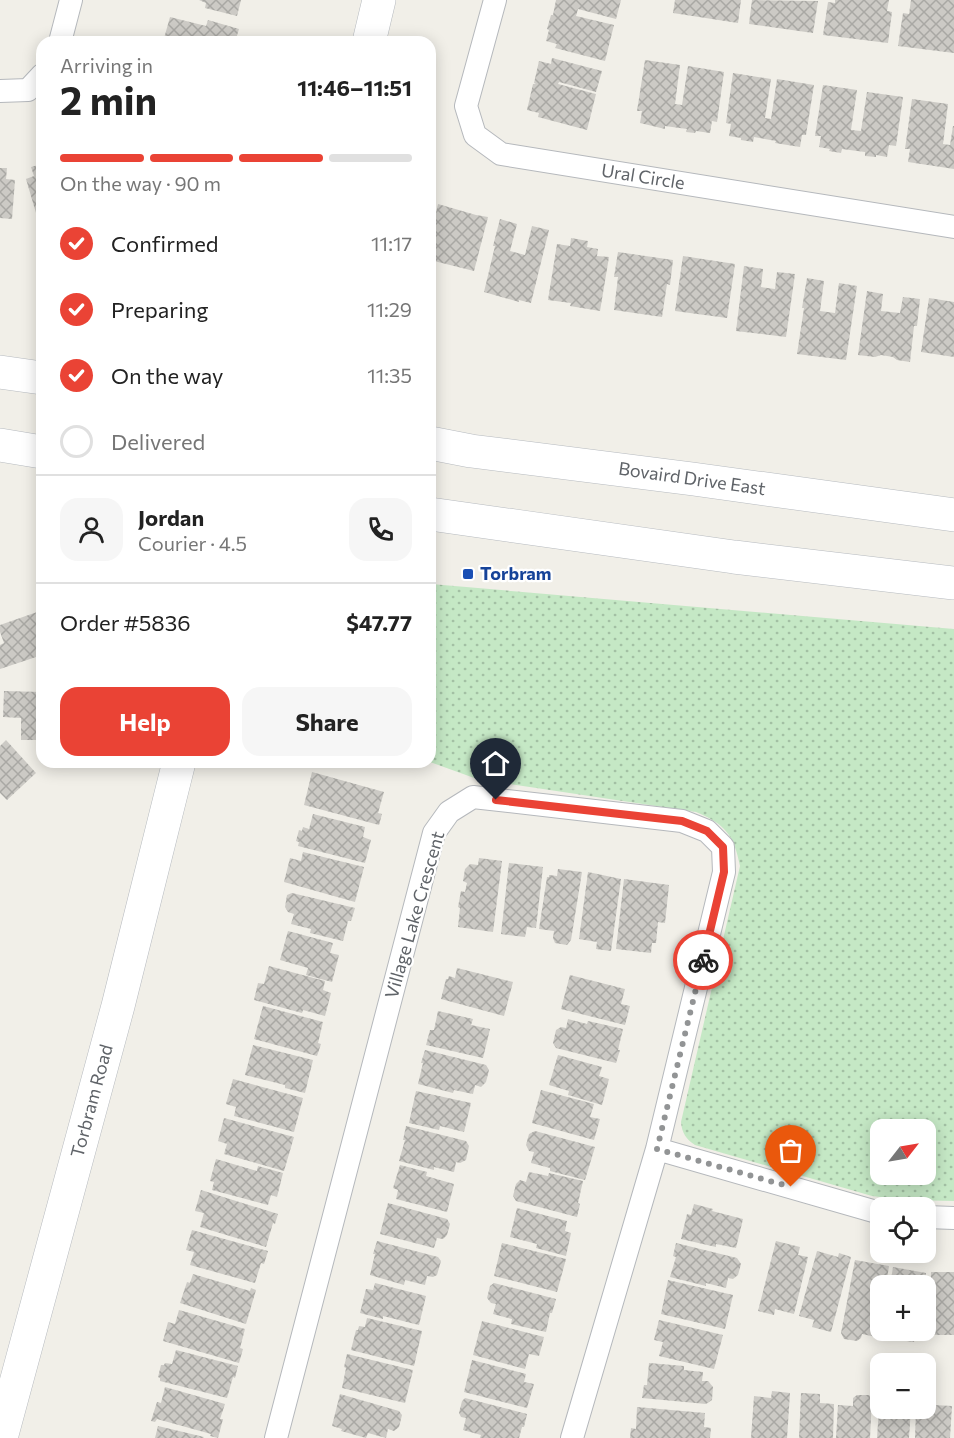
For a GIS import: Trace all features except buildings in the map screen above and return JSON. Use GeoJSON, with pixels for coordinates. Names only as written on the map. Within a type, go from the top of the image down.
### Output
{"type":"FeatureCollection","features":[{"type":"Feature","properties":{"kind":"main road"},"geometry":{"type":"LineString","coordinates":[[371,36],[380,0]]}},
{"type":"Feature","properties":{"kind":"main road"},"geometry":{"type":"LineString","coordinates":[[0,372],[36,377]]}},
{"type":"Feature","properties":{"kind":"main road"},"geometry":{"type":"LineString","coordinates":[[436,431],[471,451]]}},
{"type":"Feature","properties":{"kind":"main road","name":"Bovaird Drive East"},"geometry":{"type":"LineString","coordinates":[[436,444],[471,451],[954,515]]}},
{"type":"Feature","properties":{"kind":"main road"},"geometry":{"type":"LineString","coordinates":[[0,445],[36,451]]}},
{"type":"Feature","properties":{"kind":"main road"},"geometry":{"type":"LineString","coordinates":[[436,515],[734,557],[954,583]]}},
{"type":"Feature","properties":{"kind":"main road","name":"Torbram Road"},"geometry":{"type":"LineString","coordinates":[[1,1438],[118,1006],[178,768]]}},
{"type":"Feature","properties":{"kind":"street"},"geometry":{"type":"LineString","coordinates":[[62,36],[71,0]]}},
{"type":"Feature","properties":{"kind":"street","name":"Ural Circle"},"geometry":{"type":"LineString","coordinates":[[495,0],[466,106],[475,135],[501,154],[954,227]]}},
{"type":"Feature","properties":{"kind":"street"},"geometry":{"type":"LineString","coordinates":[[0,91],[28,90],[36,81]]}},
{"type":"Feature","properties":{"kind":"street","name":"Village Lake Crescent"},"geometry":{"type":"LineString","coordinates":[[276,1438],[434,833],[449,812],[473,798],[682,821],[707,831],[723,847],[724,872],[657,1149],[572,1438]]}},
{"type":"Feature","properties":{"kind":"street"},"geometry":{"type":"LineString","coordinates":[[657,1149],[870,1210]]}},
{"type":"Feature","properties":{"kind":"street"},"geometry":{"type":"LineString","coordinates":[[936,1217],[954,1218]]}},
{"type":"Feature","properties":{"kind":"green space"},"geometry":{"type":"Polygon","coordinates":[[[436,584],[954,629],[954,1201],[936,1201],[936,1197],[872,1196],[695,1145],[685,1135],[681,1122],[740,866],[735,846],[727,832],[714,821],[696,812],[477,779],[436,764],[436,584]]]}},
{"type":"Feature","properties":{"kind":"way so far"},"geometry":{"type":"LineString","coordinates":[[703,960],[657,1149],[791,1187]]}},
{"type":"Feature","properties":{"kind":"place","name":"Torbram"},"geometry":{"type":"Point","coordinates":[468,574]}},
{"type":"Feature","properties":{"kind":"route"},"geometry":{"type":"LineString","coordinates":[[496,800],[682,821],[707,831],[723,847],[724,872],[703,960]]}}]}
